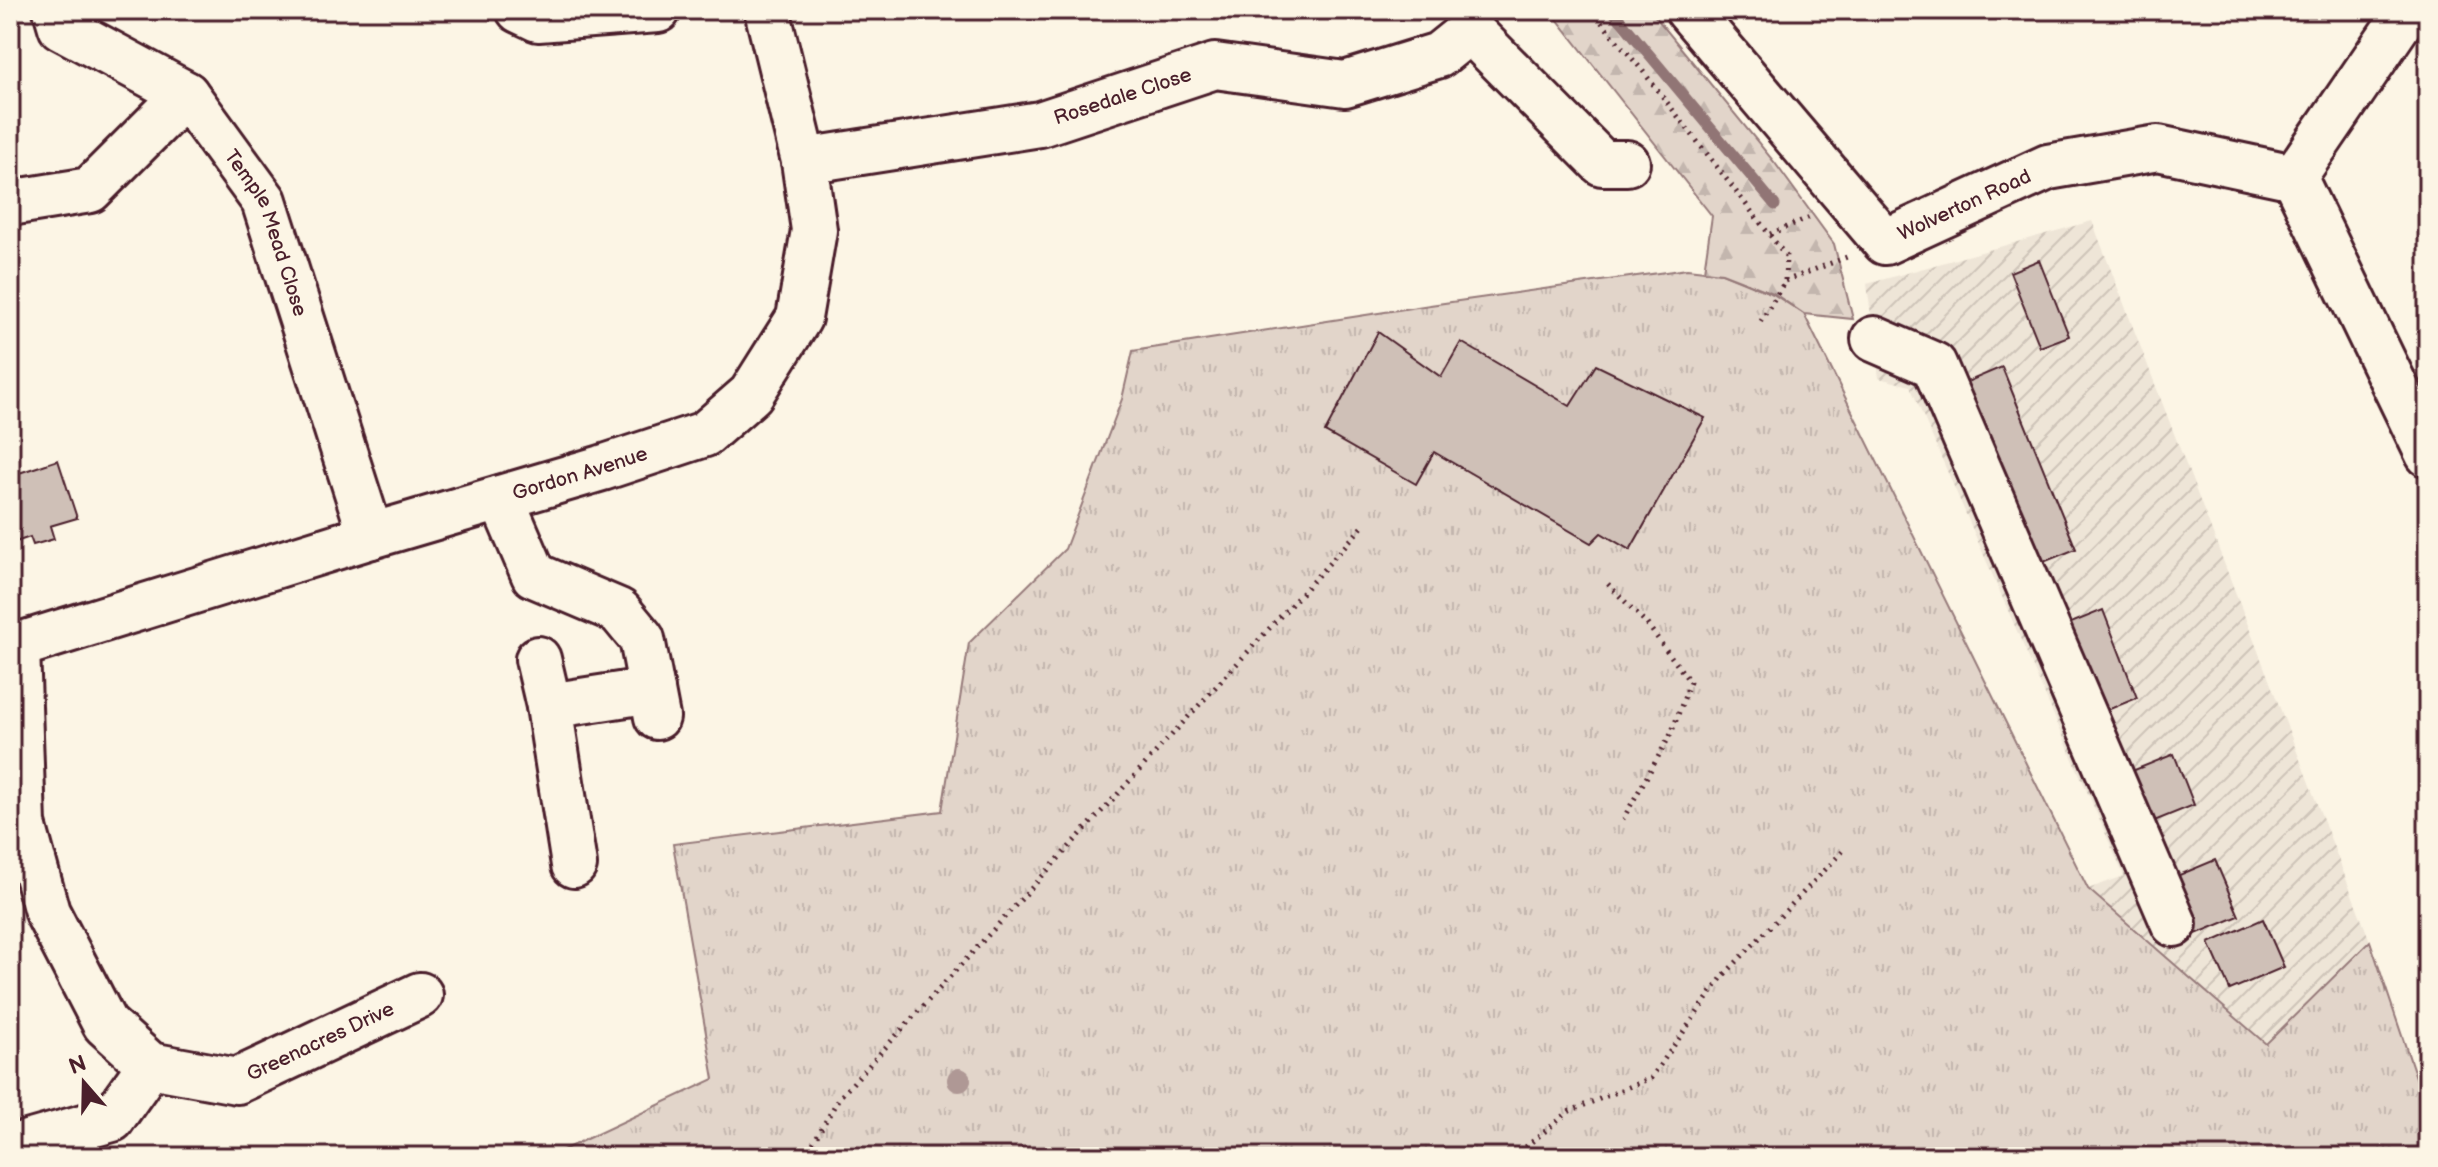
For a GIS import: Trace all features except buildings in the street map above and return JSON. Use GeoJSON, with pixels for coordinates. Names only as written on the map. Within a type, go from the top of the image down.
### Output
{"type":"FeatureCollection","features":[{"type":"Feature","properties":{"kind":"street","name":"Temple Mead Close"},"geometry":{"type":"LineString","coordinates":[[56,10],[61,27],[186,94],[264,201],[371,536]]}},
{"type":"Feature","properties":{"kind":"street"},"geometry":{"type":"LineString","coordinates":[[519,10],[538,19],[658,10]]}},
{"type":"Feature","properties":{"kind":"street","name":"Gordon Avenue"},"geometry":{"type":"LineString","coordinates":[[13,648],[705,434],[751,394],[799,318],[814,230],[804,161],[767,10]]}},
{"type":"Feature","properties":{"kind":"street","name":"Wolverton Road"},"geometry":{"type":"LineString","coordinates":[[1688,10],[1885,242],[2048,167],[2158,148],[2294,177]]}},
{"type":"Feature","properties":{"kind":"street"},"geometry":{"type":"LineString","coordinates":[[2408,10],[2294,177],[2428,454]]}},
{"type":"Feature","properties":{"kind":"street","name":"Rosedale Close"},"geometry":{"type":"LineString","coordinates":[[804,161],[1040,124],[1215,66],[1345,84],[1439,55],[1470,30],[1602,163],[1627,163]]}},
{"type":"Feature","properties":{"kind":"street"},"geometry":{"type":"LineString","coordinates":[[10,203],[90,190],[186,94]]}},
{"type":"Feature","properties":{"kind":"street"},"geometry":{"type":"LineString","coordinates":[[1874,339],[1934,365],[2174,924]]}},
{"type":"Feature","properties":{"kind":"street"},"geometry":{"type":"LineString","coordinates":[[501,498],[534,575],[619,611],[642,639],[654,703],[549,706]]}},
{"type":"Feature","properties":{"kind":"street"},"geometry":{"type":"LineString","coordinates":[[10,1148],[112,1119],[150,1065],[105,1024],[28,918],[13,648]]}},
{"type":"Feature","properties":{"kind":"street"},"geometry":{"type":"LineString","coordinates":[[538,659],[549,706],[574,865]]}},
{"type":"Feature","properties":{"kind":"street","name":"Greenacres Drive"},"geometry":{"type":"LineString","coordinates":[[150,1065],[237,1081],[420,995]]}},
{"type":"Feature","properties":{"kind":"path"},"geometry":{"type":"LineString","coordinates":[[1591,10],[1642,70],[1786,256],[1785,281],[1761,321]]}},
{"type":"Feature","properties":{"kind":"path"},"geometry":{"type":"LineString","coordinates":[[1785,281],[1885,242]]}},
{"type":"Feature","properties":{"kind":"path"},"geometry":{"type":"LineString","coordinates":[[805,1157],[839,1098],[1365,524]]}},
{"type":"Feature","properties":{"kind":"path"},"geometry":{"type":"LineString","coordinates":[[1608,584],[1647,624],[1690,682],[1671,734],[1623,819]]}},
{"type":"Feature","properties":{"kind":"path"},"geometry":{"type":"LineString","coordinates":[[1513,1157],[1570,1111],[1651,1078],[1723,976],[1845,849]]}},
{"type":"Feature","properties":{"kind":"shaded area"},"geometry":{"type":"Polygon","coordinates":[[[2092,221],[2370,941],[2266,1044],[2088,889],[2124,876],[1910,386],[1879,378],[1867,284],[2092,221]]]}},
{"type":"Feature","properties":{"kind":"green space"},"geometry":{"type":"Polygon","coordinates":[[[1550,10],[1650,10],[1775,163],[1834,244],[1853,319],[1804,314],[1773,293],[1722,273],[1704,271],[1712,216],[1550,10]]]}},
{"type":"Feature","properties":{"kind":"green space"},"geometry":{"type":"Polygon","coordinates":[[[1687,269],[1722,273],[1773,294],[1804,314],[2088,889],[2266,1044],[2370,941],[2428,1113],[2428,1157],[548,1157],[714,1079],[673,844],[942,811],[969,643],[1065,549],[1122,399],[1133,351],[1687,269]]]}},
{"type":"Feature","properties":{"kind":"waterway"},"geometry":{"type":"LineString","coordinates":[[1612,10],[1775,205]]}}]}
